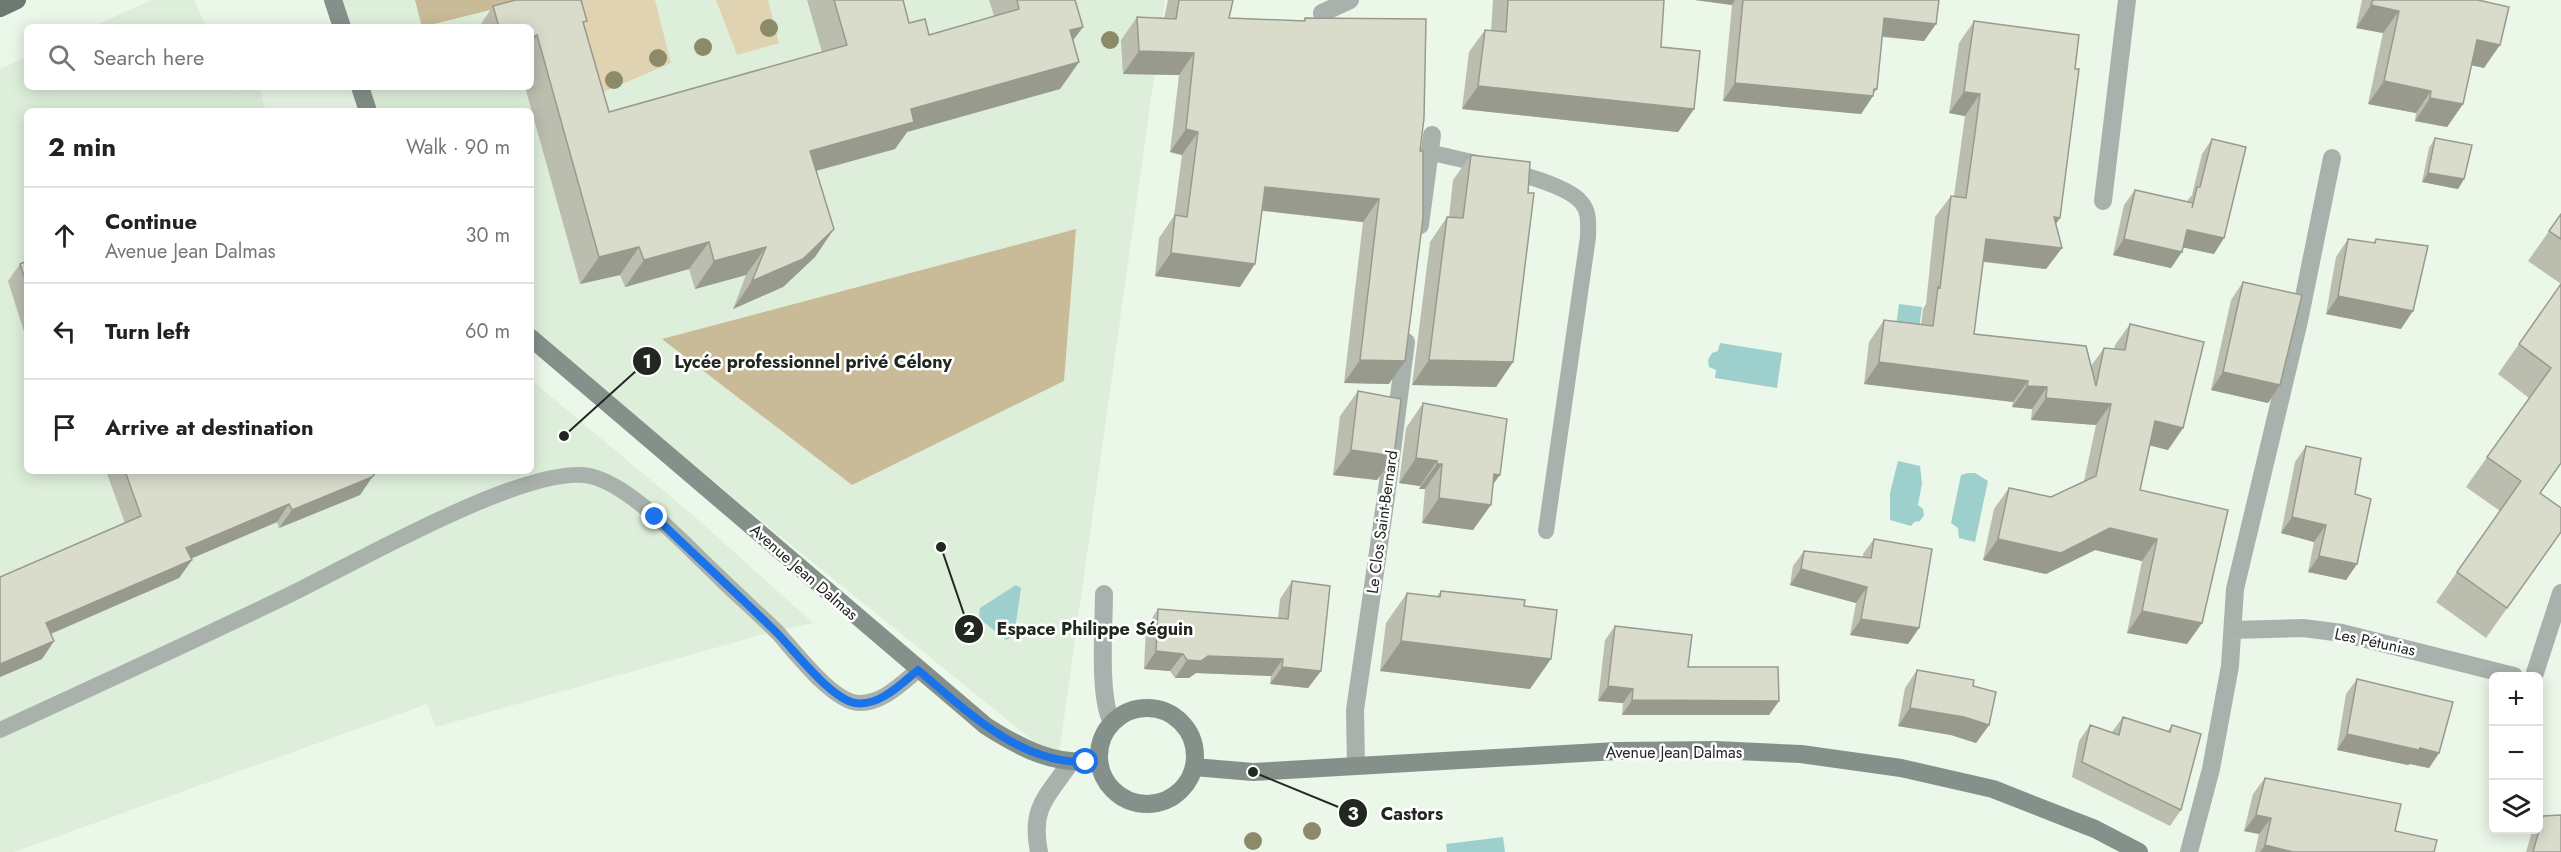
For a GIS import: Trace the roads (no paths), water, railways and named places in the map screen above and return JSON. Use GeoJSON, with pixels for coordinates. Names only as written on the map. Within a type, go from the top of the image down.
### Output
{"type":"FeatureCollection","features":[{"type":"Feature","properties":{"kind":"main road"},"geometry":{"type":"LineString","coordinates":[[0,8],[17,0]]}},
{"type":"Feature","properties":{"kind":"street"},"geometry":{"type":"LineString","coordinates":[[333,0],[341,24]]}},
{"type":"Feature","properties":{"kind":"street"},"geometry":{"type":"LineString","coordinates":[[1322,13],[1350,0]]}},
{"type":"Feature","properties":{"kind":"street"},"geometry":{"type":"LineString","coordinates":[[2103,201],[2127,0]]}},
{"type":"Feature","properties":{"kind":"street"},"geometry":{"type":"LineString","coordinates":[[361,90],[367,108]]}},
{"type":"Feature","properties":{"kind":"street"},"geometry":{"type":"LineString","coordinates":[[1418,247],[1430,143]]}},
{"type":"Feature","properties":{"kind":"street"},"geometry":{"type":"LineString","coordinates":[[2189,852],[2213,758],[2230,666],[2235,589],[2299,321],[2332,158]]}},
{"type":"Feature","properties":{"kind":"street","name":"Le Clos Saint-Bernard"},"geometry":{"type":"LineString","coordinates":[[1356,766],[1355,711],[1409,319]]}},
{"type":"Feature","properties":{"kind":"street","name":"Avenue Jean Dalmas"},"geometry":{"type":"LineString","coordinates":[[534,341],[986,726],[1040,756],[1071,762],[1098,760]]}},
{"type":"Feature","properties":{"kind":"street"},"geometry":{"type":"LineString","coordinates":[[2535,672],[2561,593]]}},
{"type":"Feature","properties":{"kind":"street"},"geometry":{"type":"LineString","coordinates":[[1104,594],[1106,712],[1112,722]]}},
{"type":"Feature","properties":{"kind":"street","name":"Les Pétunias"},"geometry":{"type":"LineString","coordinates":[[2233,630],[2303,628],[2342,633],[2498,672]]}},
{"type":"Feature","properties":{"kind":"street"},"geometry":{"type":"LineString","coordinates":[[1150,708],[1176,717],[1185,727],[1192,739],[1195,753],[1194,767],[1187,782],[1176,795],[1160,802],[1143,804],[1127,800],[1113,790],[1103,777],[1098,760],[1099,746],[1112,722],[1123,714],[1150,708]]}},
{"type":"Feature","properties":{"kind":"street","name":"Avenue Jean Dalmas"},"geometry":{"type":"LineString","coordinates":[[1194,767],[1253,772],[1617,751],[1716,750],[1801,754],[1901,768],[1993,789],[2095,829],[2139,852]]}},
{"type":"Feature","properties":{"kind":"street"},"geometry":{"type":"LineString","coordinates":[[1039,852],[1035,832],[1037,814],[1071,762]]}},
{"type":"Feature","properties":{"kind":"lane"},"geometry":{"type":"LineString","coordinates":[[1430,143],[1567,190],[1582,203],[1588,216],[1588,237],[1546,531]]}},
{"type":"Feature","properties":{"kind":"lane"},"geometry":{"type":"LineString","coordinates":[[0,730],[294,593],[368,554],[480,502],[537,482],[564,476],[587,476],[609,482],[655,517],[776,632],[824,682],[844,698],[855,703],[875,700],[886,695],[918,670]]}},
{"type":"Feature","properties":{"kind":"water"},"geometry":{"type":"Polygon","coordinates":[[[1899,304],[1922,307],[1916,352],[1893,349],[1899,304]]]}},
{"type":"Feature","properties":{"kind":"water"},"geometry":{"type":"Polygon","coordinates":[[[1720,343],[1782,353],[1777,388],[1715,378],[1716,370],[1709,367],[1708,360],[1712,353],[1718,351],[1720,343]]]}},
{"type":"Feature","properties":{"kind":"water"},"geometry":{"type":"Polygon","coordinates":[[[1898,461],[1920,466],[1922,483],[1918,505],[1923,509],[1924,515],[1920,521],[1914,522],[1911,526],[1890,520],[1890,493],[1898,461]]]}},
{"type":"Feature","properties":{"kind":"water"},"geometry":{"type":"Polygon","coordinates":[[[1975,473],[1988,481],[1975,542],[1959,538],[1958,528],[1951,523],[1961,475],[1975,473]]]}},
{"type":"Feature","properties":{"kind":"water"},"geometry":{"type":"Polygon","coordinates":[[[1016,585],[1021,588],[1014,636],[1006,640],[979,618],[980,608],[1016,585]]]}},
{"type":"Feature","properties":{"kind":"water"},"geometry":{"type":"Polygon","coordinates":[[[1503,837],[1505,852],[1447,852],[1446,844],[1503,837]]]}},
{"type":"Feature","properties":{"kind":"place","name":"Lycée professionnel privé Célony"},"geometry":{"type":"Point","coordinates":[564,436]}},
{"type":"Feature","properties":{"kind":"place","name":"Espace Philippe Séguin"},"geometry":{"type":"Point","coordinates":[941,547]}},
{"type":"Feature","properties":{"kind":"place","name":"Castors"},"geometry":{"type":"Point","coordinates":[1253,772]}}]}
